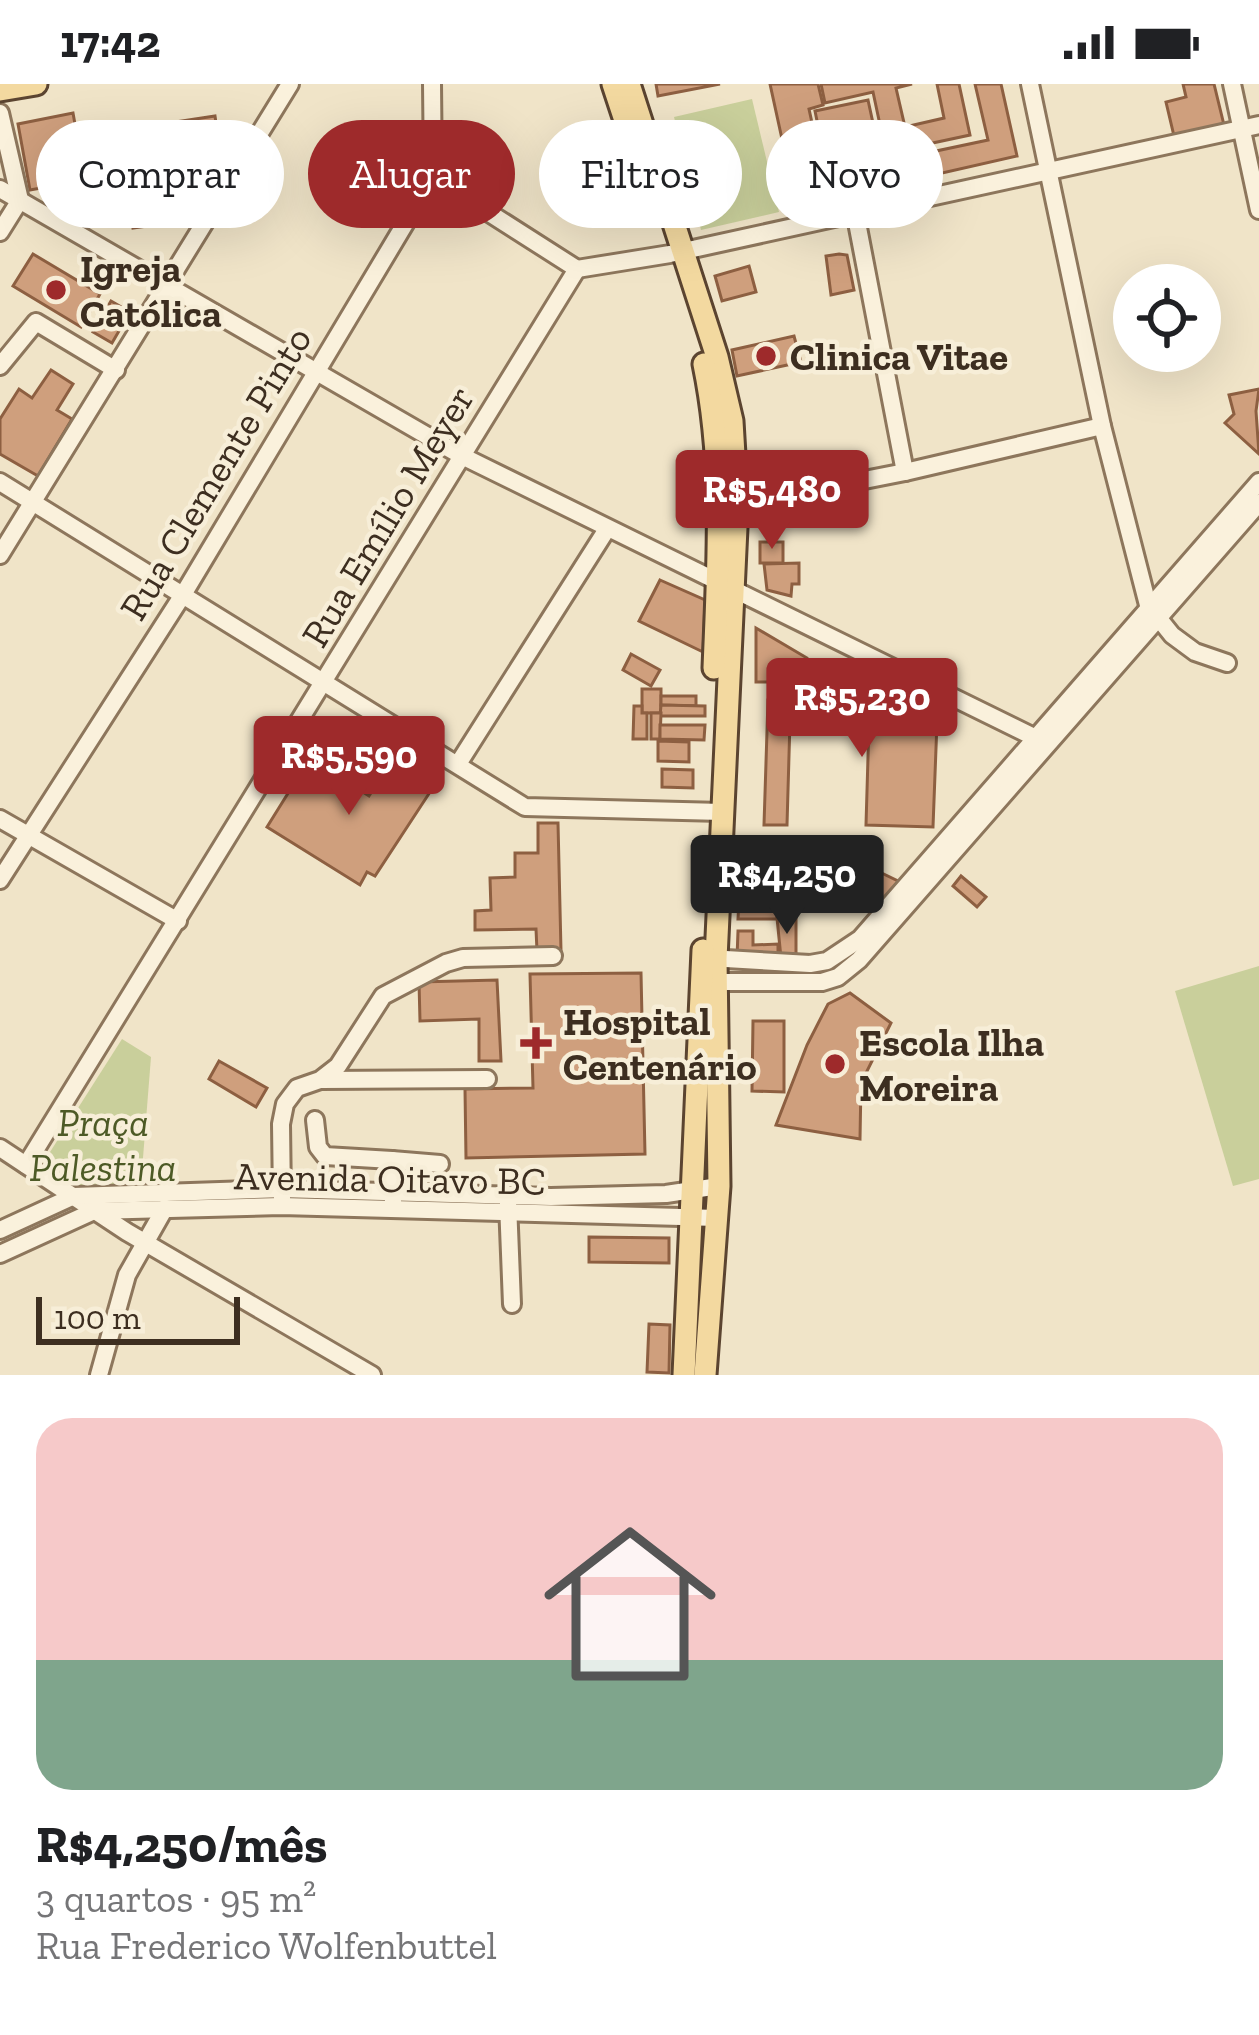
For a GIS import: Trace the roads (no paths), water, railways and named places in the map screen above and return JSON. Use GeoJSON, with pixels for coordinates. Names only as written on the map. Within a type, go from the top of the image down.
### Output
{"type":"FeatureCollection","features":[{"type":"Feature","properties":{"kind":"main road"},"geometry":{"type":"LineString","coordinates":[[0,90],[36,84]]}},
{"type":"Feature","properties":{"kind":"main road"},"geometry":{"type":"LineString","coordinates":[[623,91],[732,421],[707,1087],[691,1216],[696,1335],[705,1375]]}},
{"type":"Feature","properties":{"kind":"main road"},"geometry":{"type":"LineString","coordinates":[[684,1375],[717,1217],[707,1087]]}},
{"type":"Feature","properties":{"kind":"street"},"geometry":{"type":"LineString","coordinates":[[0,555],[290,84]]}},
{"type":"Feature","properties":{"kind":"street"},"geometry":{"type":"LineString","coordinates":[[432,84],[432,120]]}},
{"type":"Feature","properties":{"kind":"street"},"geometry":{"type":"LineString","coordinates":[[1030,84],[1102,426],[1152,612],[1195,652],[1227,663]]}},
{"type":"Feature","properties":{"kind":"street"},"geometry":{"type":"LineString","coordinates":[[1232,84],[1250,127],[1259,210]]}},
{"type":"Feature","properties":{"kind":"street"},"geometry":{"type":"LineString","coordinates":[[0,113],[20,200],[0,232]]}},
{"type":"Feature","properties":{"kind":"street"},"geometry":{"type":"LineString","coordinates":[[943,193],[1250,127]]}},
{"type":"Feature","properties":{"kind":"street"},"geometry":{"type":"LineString","coordinates":[[0,189],[462,456],[1039,740]]}},
{"type":"Feature","properties":{"kind":"street","name":"Rua Clemente Pinto"},"geometry":{"type":"LineString","coordinates":[[0,880],[184,593],[402,228]]}},
{"type":"Feature","properties":{"kind":"street"},"geometry":{"type":"LineString","coordinates":[[513,228],[577,269],[783,228]]}},
{"type":"Feature","properties":{"kind":"street"},"geometry":{"type":"LineString","coordinates":[[858,228],[905,472]]}},
{"type":"Feature","properties":{"kind":"street","name":"Rua Emílio Meyer"},"geometry":{"type":"LineString","coordinates":[[26,1165],[577,269]]}},
{"type":"Feature","properties":{"kind":"street"},"geometry":{"type":"LineString","coordinates":[[0,366],[36,322],[116,370]]}},
{"type":"Feature","properties":{"kind":"street"},"geometry":{"type":"LineString","coordinates":[[728,507],[1102,426]]}},
{"type":"Feature","properties":{"kind":"street"},"geometry":{"type":"LineString","coordinates":[[0,482],[525,807],[715,812]]}},
{"type":"Feature","properties":{"kind":"street"},"geometry":{"type":"LineString","coordinates":[[710,958],[810,964],[827,961],[860,939],[934,862],[1229,525],[1259,482]]}},
{"type":"Feature","properties":{"kind":"street"},"geometry":{"type":"LineString","coordinates":[[1229,525],[1259,502]]}},
{"type":"Feature","properties":{"kind":"street"},"geometry":{"type":"LineString","coordinates":[[458,764],[607,529]]}},
{"type":"Feature","properties":{"kind":"street"},"geometry":{"type":"LineString","coordinates":[[0,819],[178,921]]}},
{"type":"Feature","properties":{"kind":"street"},"geometry":{"type":"LineString","coordinates":[[709,983],[822,982],[838,977],[859,960],[934,862]]}},
{"type":"Feature","properties":{"kind":"street"},"geometry":{"type":"LineString","coordinates":[[282,1198],[285,1104],[297,1088],[320,1080],[338,1066],[383,996],[463,958],[553,956]]}},
{"type":"Feature","properties":{"kind":"street"},"geometry":{"type":"LineString","coordinates":[[320,1080],[487,1079]]}},
{"type":"Feature","properties":{"kind":"street"},"geometry":{"type":"LineString","coordinates":[[315,1120],[318,1148],[325,1156],[440,1164]]}},
{"type":"Feature","properties":{"kind":"street"},"geometry":{"type":"LineString","coordinates":[[0,1148],[145,1242],[372,1375]]}},
{"type":"Feature","properties":{"kind":"street"},"geometry":{"type":"LineString","coordinates":[[392,1160],[393,1201]]}},
{"type":"Feature","properties":{"kind":"street"},"geometry":{"type":"LineString","coordinates":[[632,1194],[633,1174]]}},
{"type":"Feature","properties":{"kind":"street","name":"Avenida Oitavo BC"},"geometry":{"type":"LineString","coordinates":[[508,1204],[718,1186]]}},
{"type":"Feature","properties":{"kind":"street","name":"Avenida Oitavo BC"},"geometry":{"type":"LineString","coordinates":[[0,1230],[74,1196],[508,1204],[717,1217]]}},
{"type":"Feature","properties":{"kind":"street","name":"Avenida Oitavo BC"},"geometry":{"type":"LineString","coordinates":[[0,1254],[94,1210],[165,1208],[217,1200]]}},
{"type":"Feature","properties":{"kind":"street"},"geometry":{"type":"LineString","coordinates":[[508,1204],[512,1304]]}},
{"type":"Feature","properties":{"kind":"street"},"geometry":{"type":"LineString","coordinates":[[99,1375],[127,1275],[165,1208]]}},
{"type":"Feature","properties":{"kind":"place","name":"Igreja Católica"},"geometry":{"type":"Point","coordinates":[56,290]}},
{"type":"Feature","properties":{"kind":"place","name":"Clinica Vitae"},"geometry":{"type":"Point","coordinates":[766,356]}},
{"type":"Feature","properties":{"kind":"place","name":"Hospital Centenário"},"geometry":{"type":"Point","coordinates":[536,1043]}},
{"type":"Feature","properties":{"kind":"place","name":"Escola Ilha Moreira"},"geometry":{"type":"Point","coordinates":[835,1064]}},
{"type":"Feature","properties":{"kind":"park label","name":"Praça Palestina"},"geometry":{"type":"Point","coordinates":[103,1144]}}]}
